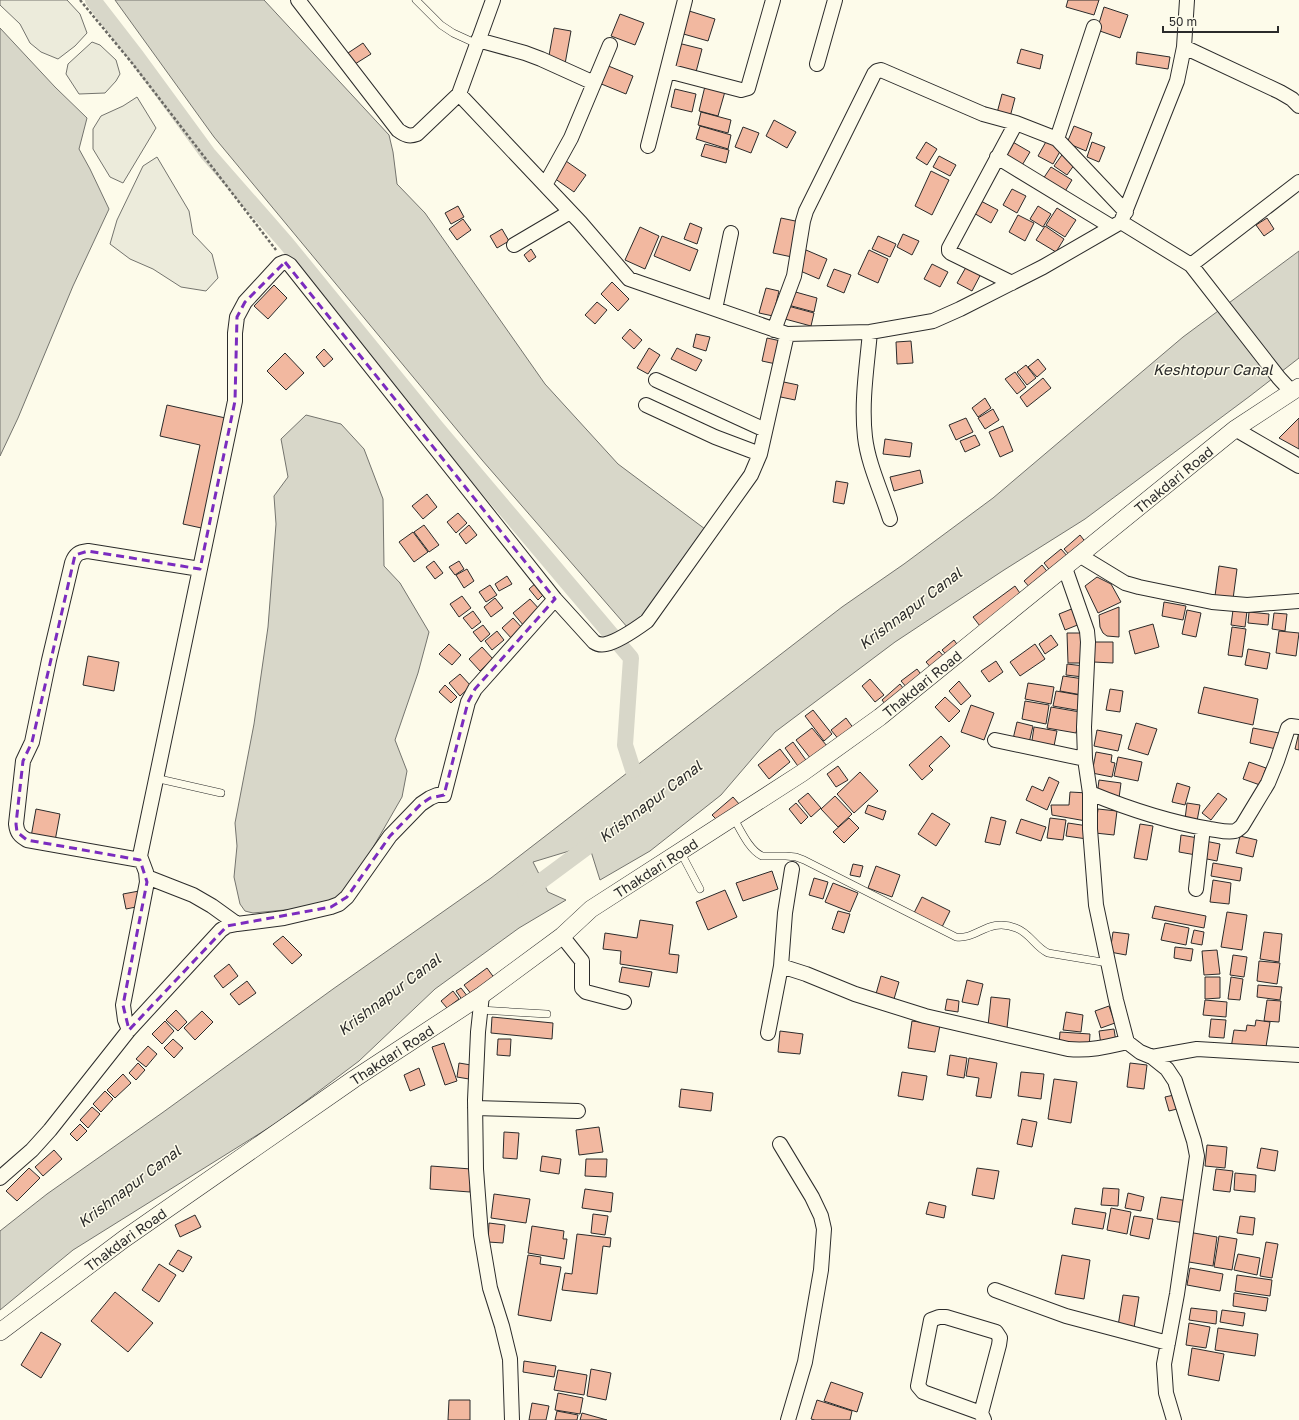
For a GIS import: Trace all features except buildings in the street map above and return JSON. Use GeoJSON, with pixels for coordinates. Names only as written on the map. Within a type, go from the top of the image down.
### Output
{"type":"FeatureCollection","features":[{"type":"Feature","properties":{"kind":"street"},"geometry":{"type":"LineString","coordinates":[[298,0],[398,130],[405,135],[411,136],[417,134],[459,94],[493,0]]}},
{"type":"Feature","properties":{"kind":"street"},"geometry":{"type":"LineString","coordinates":[[648,146],[685,0]]}},
{"type":"Feature","properties":{"kind":"street"},"geometry":{"type":"LineString","coordinates":[[668,71],[746,90],[748,88],[773,0]]}},
{"type":"Feature","properties":{"kind":"street"},"geometry":{"type":"LineString","coordinates":[[817,64],[835,0]]}},
{"type":"Feature","properties":{"kind":"street"},"geometry":{"type":"LineString","coordinates":[[459,94],[546,185],[629,279],[780,332],[870,332],[933,321],[960,309],[1043,267],[1120,220],[1177,81],[1184,47],[1187,0]]}},
{"type":"Feature","properties":{"kind":"street"},"geometry":{"type":"LineString","coordinates":[[1057,139],[1094,27]]}},
{"type":"Feature","properties":{"kind":"street"},"geometry":{"type":"LineString","coordinates":[[478,42],[525,53],[594,83]]}},
{"type":"Feature","properties":{"kind":"street"},"geometry":{"type":"LineString","coordinates":[[546,185],[571,138],[610,45]]}},
{"type":"Feature","properties":{"kind":"street"},"geometry":{"type":"LineString","coordinates":[[1184,47],[1280,92],[1292,99],[1299,106]]}},
{"type":"Feature","properties":{"kind":"street"},"geometry":{"type":"LineString","coordinates":[[129,1030],[125,1020],[123,1005],[147,877],[140,860],[140,856],[155,778],[235,401],[235,333],[237,317],[245,302],[280,264],[285,262],[290,265],[300,277],[555,599],[594,642],[605,645],[632,632],[647,621],[751,475],[760,454],[765,430],[780,332],[794,276],[806,211],[874,74],[877,71],[881,70],[983,114],[1016,122],[1057,139],[1120,220]]}},
{"type":"Feature","properties":{"kind":"street"},"geometry":{"type":"LineString","coordinates":[[1012,283],[949,251],[949,248],[1016,122]]}},
{"type":"Feature","properties":{"kind":"street"},"geometry":{"type":"LineString","coordinates":[[998,157],[1120,220],[1191,265],[1279,378],[1295,389]]}},
{"type":"Feature","properties":{"kind":"street"},"geometry":{"type":"LineString","coordinates":[[1191,265],[1299,182]]}},
{"type":"Feature","properties":{"kind":"street"},"geometry":{"type":"LineString","coordinates":[[514,245],[570,212]]}},
{"type":"Feature","properties":{"kind":"street"},"geometry":{"type":"LineString","coordinates":[[715,309],[731,233]]}},
{"type":"Feature","properties":{"kind":"street"},"geometry":{"type":"LineString","coordinates":[[870,332],[864,403],[865,436],[869,455],[890,519]]}},
{"type":"Feature","properties":{"kind":"street"},"geometry":{"type":"LineString","coordinates":[[656,380],[765,430]]}},
{"type":"Feature","properties":{"kind":"street","name":"Thakdari Road"},"geometry":{"type":"LineString","coordinates":[[0,1332],[124,1239],[354,1079],[481,1003],[562,936],[591,909],[802,773],[880,717],[1235,429],[1295,389]]}},
{"type":"Feature","properties":{"kind":"street"},"geometry":{"type":"LineString","coordinates":[[646,406],[715,437],[760,454]]}},
{"type":"Feature","properties":{"kind":"street"},"geometry":{"type":"LineString","coordinates":[[1235,429],[1299,466]]}},
{"type":"Feature","properties":{"kind":"street"},"geometry":{"type":"LineString","coordinates":[[140,860],[28,840],[21,836],[17,832],[16,824],[23,760],[32,742],[51,653],[75,555],[88,550],[200,569]]}},
{"type":"Feature","properties":{"kind":"street"},"geometry":{"type":"LineString","coordinates":[[1079,555],[1125,583],[1139,587],[1219,603],[1247,605],[1299,601]]}},
{"type":"Feature","properties":{"kind":"street"},"geometry":{"type":"LineString","coordinates":[[1065,568],[1086,631],[1088,642],[1084,727],[1085,759],[1090,794],[1090,829],[1096,905],[1116,1000],[1127,1042],[1140,1052],[1152,1057],[1167,1069],[1175,1081],[1194,1140],[1197,1156],[1182,1263],[1164,1364],[1166,1393],[1174,1420]]}},
{"type":"Feature","properties":{"kind":"street"},"geometry":{"type":"LineString","coordinates":[[0,1178],[32,1150],[50,1130],[129,1030],[221,930],[227,926],[236,924],[284,918],[331,907],[339,904],[347,898],[390,836],[421,804],[437,795],[444,795],[468,702],[475,689],[555,599]]}},
{"type":"Feature","properties":{"kind":"street"},"geometry":{"type":"LineString","coordinates":[[1090,794],[1137,812],[1203,828],[1230,832],[1236,831],[1242,826],[1268,783],[1288,728],[1291,726],[1299,727]]}},
{"type":"Feature","properties":{"kind":"street"},"geometry":{"type":"LineString","coordinates":[[995,740],[1085,759]]}},
{"type":"Feature","properties":{"kind":"street"},"geometry":{"type":"LineString","coordinates":[[1196,889],[1203,828]]}},
{"type":"Feature","properties":{"kind":"street"},"geometry":{"type":"LineString","coordinates":[[768,1033],[780,966],[785,913],[792,869]]}},
{"type":"Feature","properties":{"kind":"street"},"geometry":{"type":"LineString","coordinates":[[147,877],[194,895],[236,924]]}},
{"type":"Feature","properties":{"kind":"street"},"geometry":{"type":"LineString","coordinates":[[562,936],[582,961],[582,988],[586,992],[624,1002]]}},
{"type":"Feature","properties":{"kind":"street"},"geometry":{"type":"LineString","coordinates":[[780,966],[806,974],[855,994],[925,1016],[1068,1049],[1082,1051],[1096,1050],[1127,1042]]}},
{"type":"Feature","properties":{"kind":"street"},"geometry":{"type":"LineString","coordinates":[[481,1003],[478,1032],[475,1108],[476,1169],[480,1235],[490,1288],[502,1326],[510,1359],[512,1420]]}},
{"type":"Feature","properties":{"kind":"street"},"geometry":{"type":"LineString","coordinates":[[1152,1057],[1197,1049],[1299,1055]]}},
{"type":"Feature","properties":{"kind":"street"},"geometry":{"type":"LineString","coordinates":[[475,1108],[578,1112]]}},
{"type":"Feature","properties":{"kind":"street"},"geometry":{"type":"LineString","coordinates":[[780,1144],[812,1197],[821,1216],[824,1229],[821,1270],[805,1362],[788,1420]]}},
{"type":"Feature","properties":{"kind":"street"},"geometry":{"type":"LineString","coordinates":[[995,1290],[1066,1316],[1168,1343]]}},
{"type":"Feature","properties":{"kind":"street"},"geometry":{"type":"LineString","coordinates":[[939,1317],[946,1317],[996,1332],[1000,1338],[983,1416],[923,1392],[918,1386],[931,1320],[939,1317]]}},
{"type":"Feature","properties":{"kind":"lane"},"geometry":{"type":"LineString","coordinates":[[416,0],[441,25],[452,33],[478,42]]}},
{"type":"Feature","properties":{"kind":"lane"},"geometry":{"type":"LineString","coordinates":[[155,778],[220,793]]}},
{"type":"Feature","properties":{"kind":"lane"},"geometry":{"type":"LineString","coordinates":[[733,817],[757,854],[762,856],[796,857],[804,860],[956,937],[966,937],[990,926],[1002,924],[1027,933],[1042,950],[1048,953],[1108,964]]}},
{"type":"Feature","properties":{"kind":"lane"},"geometry":{"type":"LineString","coordinates":[[680,851],[700,889]]}},
{"type":"Feature","properties":{"kind":"lane"},"geometry":{"type":"LineString","coordinates":[[481,1003],[547,1014]]}},
{"type":"Feature","properties":{"kind":"path"},"geometry":{"type":"LineString","coordinates":[[80,0],[132,63],[285,262]]}},
{"type":"Feature","properties":{"kind":"highlighted area"},"geometry":{"type":"Polygon","coordinates":[[[285,262],[555,599],[475,689],[468,702],[444,795],[430,798],[421,804],[390,836],[347,897],[331,907],[227,926],[129,1030],[123,1005],[147,882],[140,860],[27,840],[17,832],[16,824],[23,761],[32,742],[75,555],[88,551],[200,569],[235,401],[237,317],[245,302],[285,262]]]}},
{"type":"Feature","properties":{"kind":"shaded area"},"geometry":{"type":"Polygon","coordinates":[[[0,0],[67,0],[80,14],[87,33],[75,46],[58,59],[41,52],[30,43],[20,24],[0,5],[0,0]]]}},
{"type":"Feature","properties":{"kind":"shaded area"},"geometry":{"type":"Polygon","coordinates":[[[92,42],[100,45],[116,60],[120,74],[105,93],[79,94],[66,74],[68,64],[92,42]]]}},
{"type":"Feature","properties":{"kind":"shaded area"},"geometry":{"type":"Polygon","coordinates":[[[137,97],[156,128],[123,183],[110,177],[93,149],[93,129],[101,116],[123,106],[137,97]]]}},
{"type":"Feature","properties":{"kind":"shaded area"},"geometry":{"type":"Polygon","coordinates":[[[157,157],[189,211],[193,234],[212,254],[218,278],[206,291],[181,287],[153,269],[130,259],[110,244],[117,220],[143,166],[157,157]]]}},
{"type":"Feature","properties":{"kind":"water"},"geometry":{"type":"Polygon","coordinates":[[[115,0],[264,0],[389,135],[393,152],[397,184],[425,213],[545,384],[618,464],[705,529],[645,618],[628,628],[482,460],[214,137],[115,0]]]}},
{"type":"Feature","properties":{"kind":"water"},"geometry":{"type":"Polygon","coordinates":[[[0,28],[55,87],[87,118],[79,149],[109,209],[73,286],[18,418],[0,456],[0,28]]]}},
{"type":"Feature","properties":{"kind":"water","name":"Keshtopur Canal"},"geometry":{"type":"Polygon","coordinates":[[[1299,251],[1299,358],[1085,519],[1004,570],[895,642],[775,732],[721,795],[650,851],[600,880],[589,845],[533,862],[548,892],[566,900],[519,928],[435,989],[359,1061],[278,1122],[73,1250],[0,1310],[0,1231],[47,1194],[491,878],[842,607],[904,564],[993,498],[1183,337],[1299,251]]]}},
{"type":"Feature","properties":{"kind":"water"},"geometry":{"type":"Polygon","coordinates":[[[306,415],[341,424],[364,449],[383,499],[384,566],[400,583],[429,632],[418,673],[395,740],[407,771],[402,797],[352,884],[335,900],[295,909],[253,913],[245,911],[240,904],[234,877],[237,846],[235,823],[254,724],[268,627],[276,524],[274,496],[288,477],[281,439],[306,415]]]}},
{"type":"Feature","properties":{"kind":"waterway"},"geometry":{"type":"LineString","coordinates":[[93,0],[208,154],[286,243],[436,427],[631,658],[625,745],[633,770]]}},
{"type":"Feature","properties":{"kind":"waterway","name":"Krishnapur Canal"},"geometry":{"type":"LineString","coordinates":[[525,893],[606,833]]}}]}
